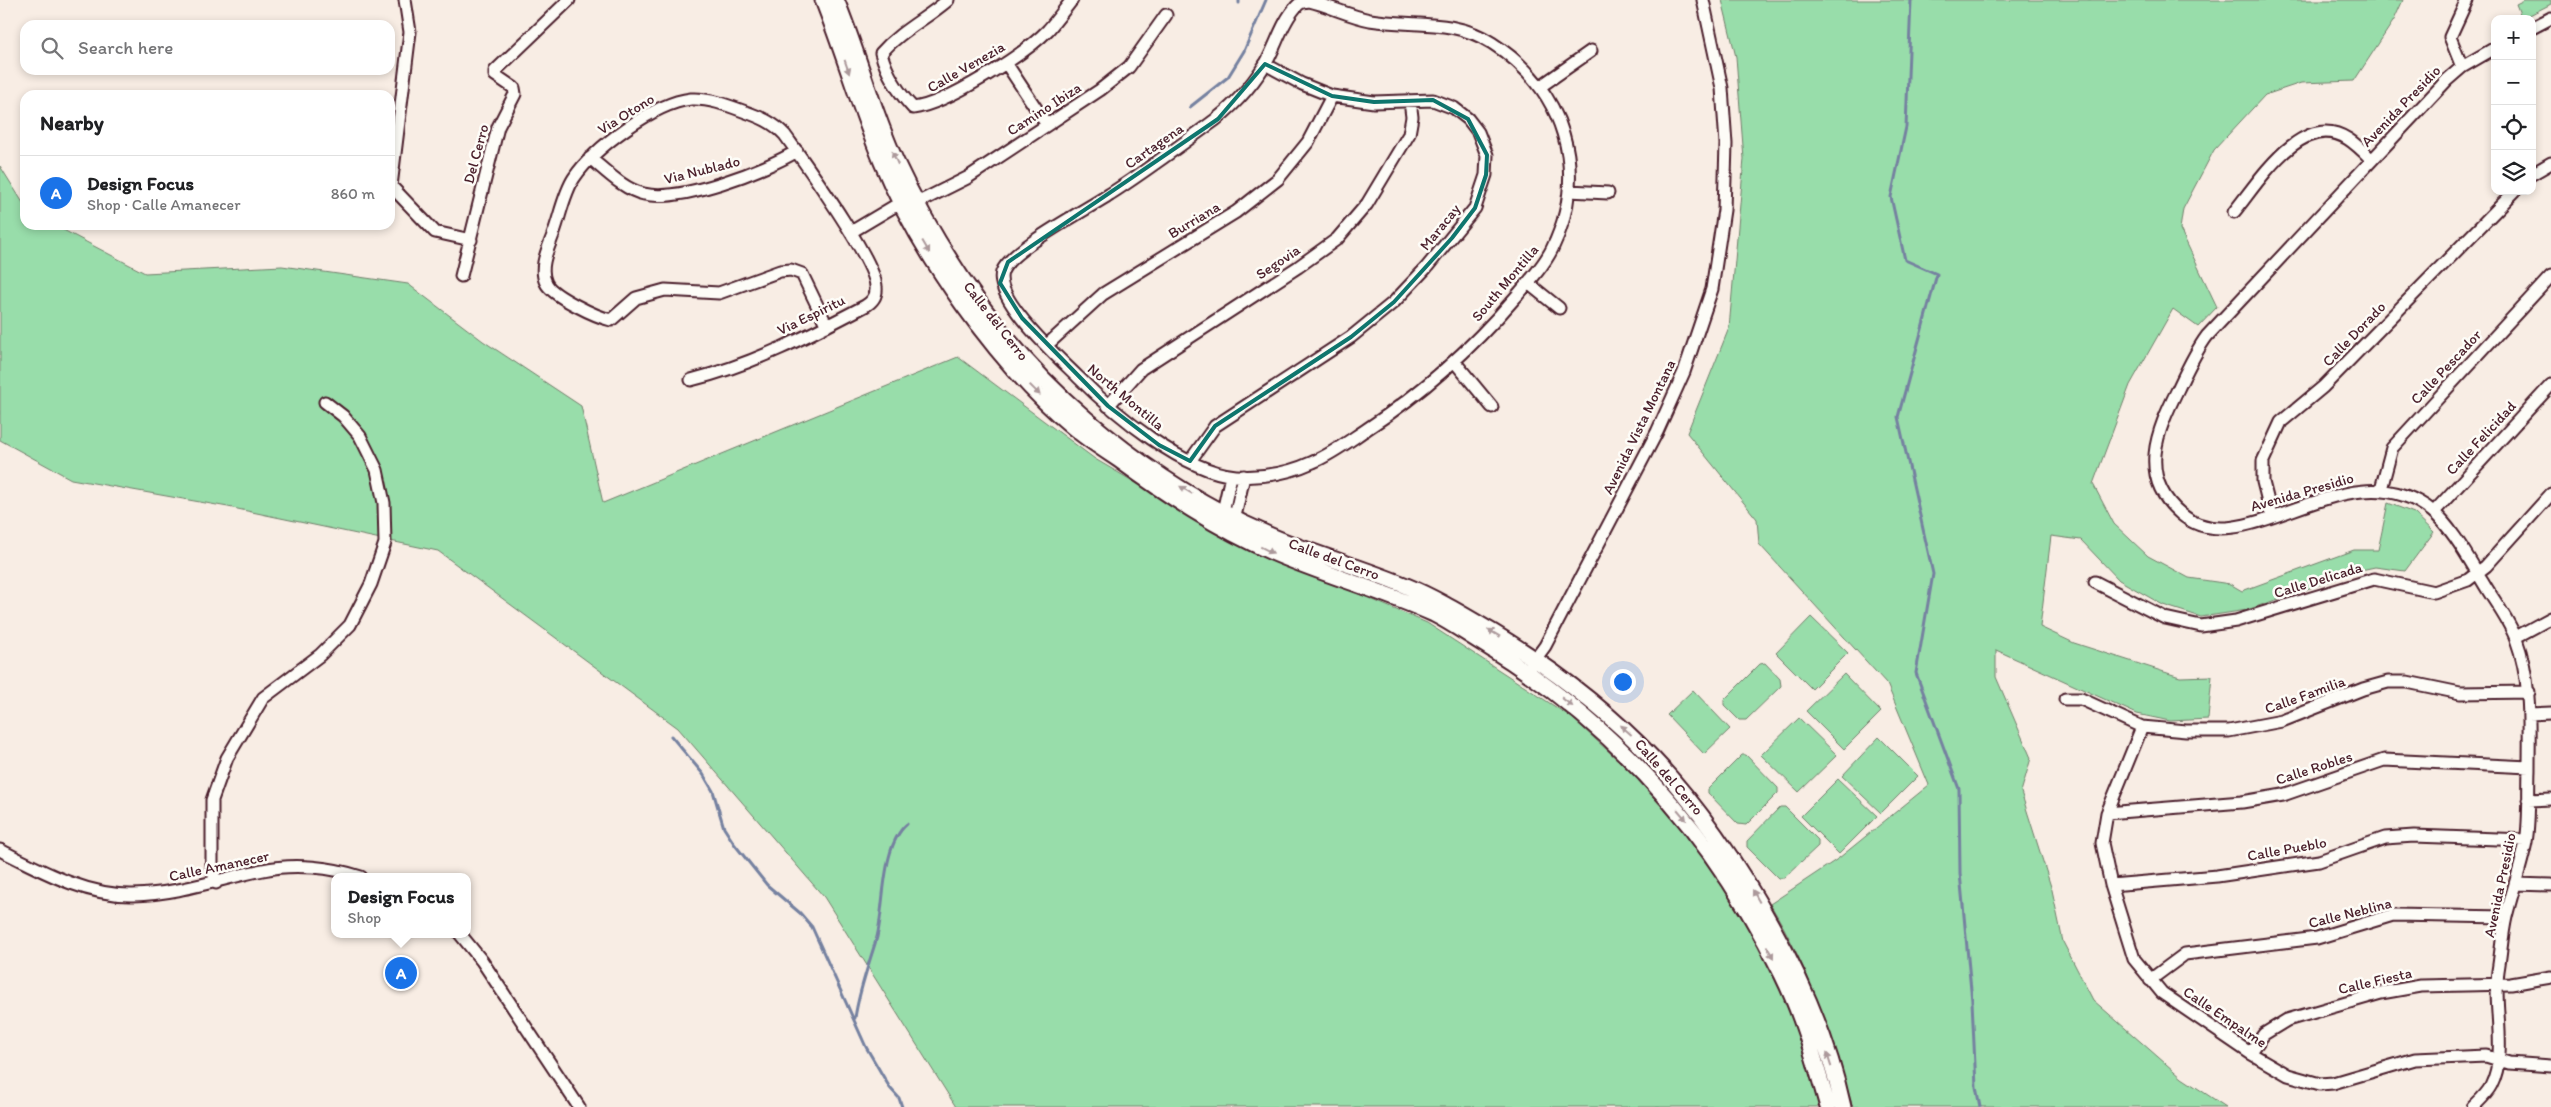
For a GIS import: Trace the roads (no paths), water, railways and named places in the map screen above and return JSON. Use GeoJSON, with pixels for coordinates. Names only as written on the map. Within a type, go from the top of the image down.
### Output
{"type":"FeatureCollection","features":[{"type":"Feature","properties":{"kind":"main road","name":"Calle del Cerro"},"geometry":{"type":"LineString","coordinates":[[823,0],[871,134],[909,204],[1005,335],[1041,377],[1085,419],[1139,462],[1270,552],[1436,615],[1528,672],[1584,715],[1634,760],[1686,819],[1733,885],[1786,982],[1804,1026],[1828,1107]]}},
{"type":"Feature","properties":{"kind":"main road","name":"Calle del Cerro"},"geometry":{"type":"LineString","coordinates":[[836,0],[909,204]]}},
{"type":"Feature","properties":{"kind":"main road","name":"Calle del Cerro"},"geometry":{"type":"LineString","coordinates":[[1226,521],[1404,585],[1449,606],[1535,658],[1595,702],[1645,748],[1697,807],[1744,875],[1795,969],[1814,1013],[1843,1107]]}},
{"type":"Feature","properties":{"kind":"street"},"geometry":{"type":"LineString","coordinates":[[395,154],[410,32],[405,0]]}},
{"type":"Feature","properties":{"kind":"street","name":"Del Cerro"},"geometry":{"type":"LineString","coordinates":[[461,276],[466,249],[471,240],[498,127],[515,94],[514,88],[495,75],[495,71],[569,0]]}},
{"type":"Feature","properties":{"kind":"street","name":"Calle Venezia"},"geometry":{"type":"LineString","coordinates":[[948,0],[892,41],[881,53],[885,68],[901,95],[913,108],[929,106],[1006,63],[1047,31],[1072,0]]}},
{"type":"Feature","properties":{"kind":"street","name":"Avenida Vista Montana"},"geometry":{"type":"LineString","coordinates":[[1528,672],[1549,638],[1657,432],[1684,372],[1712,289],[1724,210],[1726,144],[1722,88],[1703,0]]}},
{"type":"Feature","properties":{"kind":"street"},"geometry":{"type":"LineString","coordinates":[[2462,67],[2450,36],[2467,0]]}},
{"type":"Feature","properties":{"kind":"street","name":"South Montilla"},"geometry":{"type":"LineString","coordinates":[[1237,476],[1284,473],[1316,461],[1406,402],[1454,361],[1494,322],[1528,283],[1551,252],[1561,227],[1569,191],[1568,157],[1559,118],[1541,86],[1520,64],[1490,41],[1465,29],[1435,24],[1368,19],[1313,2],[1299,4]]}},
{"type":"Feature","properties":{"kind":"street","name":"Cartagena"},"geometry":{"type":"LineString","coordinates":[[1000,283],[1005,265],[1024,249],[1110,195],[1218,119],[1244,93],[1265,64],[1299,4]]}},
{"type":"Feature","properties":{"kind":"street","name":"Camino Ibiza"},"geometry":{"type":"LineString","coordinates":[[851,232],[893,207],[909,204],[968,178],[1100,90],[1129,67],[1166,15]]}},
{"type":"Feature","properties":{"kind":"street"},"geometry":{"type":"LineString","coordinates":[[2536,26],[2551,18]]}},
{"type":"Feature","properties":{"kind":"street","name":"Avenida Presidio"},"geometry":{"type":"LineString","coordinates":[[2474,1107],[2491,1087],[2498,1060],[2496,985],[2506,917],[2526,840],[2529,767],[2529,692],[2516,637],[2477,573],[2434,512],[2410,497],[2381,489],[2353,491],[2272,518],[2225,529],[2201,525],[2182,515],[2166,496],[2156,477],[2154,453],[2159,426],[2198,348],[2207,336],[2409,118],[2462,67],[2491,50]]}},
{"type":"Feature","properties":{"kind":"street"},"geometry":{"type":"LineString","coordinates":[[1541,86],[1591,51]]}},
{"type":"Feature","properties":{"kind":"street"},"geometry":{"type":"LineString","coordinates":[[1006,63],[1047,125]]}},
{"type":"Feature","properties":{"kind":"street","name":"Maracay"},"geometry":{"type":"LineString","coordinates":[[1190,461],[1215,426],[1351,337],[1394,302],[1426,268],[1474,208],[1486,174],[1487,156],[1478,132],[1468,119],[1454,108],[1433,100],[1374,102],[1332,96],[1302,84],[1265,64]]}},
{"type":"Feature","properties":{"kind":"street","name":"Burriana"},"geometry":{"type":"LineString","coordinates":[[1047,345],[1103,294],[1236,212],[1278,179],[1308,142],[1332,96]]}},
{"type":"Feature","properties":{"kind":"street","name":"Via Otono"},"geometry":{"type":"LineString","coordinates":[[827,326],[802,274],[791,270],[780,271],[719,293],[665,290],[636,298],[611,320],[599,318],[582,309],[546,285],[542,273],[572,181],[590,158],[598,150],[658,110],[692,99],[724,105],[764,118],[777,126],[797,151],[851,232]]}},
{"type":"Feature","properties":{"kind":"street","name":"Segovia"},"geometry":{"type":"LineString","coordinates":[[1108,406],[1142,369],[1298,267],[1337,239],[1368,204],[1409,134],[1412,117],[1410,101]]}},
{"type":"Feature","properties":{"kind":"street"},"geometry":{"type":"LineString","coordinates":[[2234,212],[2283,151],[2304,136],[2326,132],[2347,138],[2371,159]]}},
{"type":"Feature","properties":{"kind":"street","name":"Via Nublado"},"geometry":{"type":"LineString","coordinates":[[590,158],[629,187],[642,194],[657,196],[680,192],[762,170],[797,151]]}},
{"type":"Feature","properties":{"kind":"street"},"geometry":{"type":"LineString","coordinates":[[2536,172],[2551,163]]}},
{"type":"Feature","properties":{"kind":"street"},"geometry":{"type":"LineString","coordinates":[[395,190],[435,232],[471,240]]}},
{"type":"Feature","properties":{"kind":"street"},"geometry":{"type":"LineString","coordinates":[[1569,191],[1608,193]]}},
{"type":"Feature","properties":{"kind":"street","name":"Calle Dorado"},"geometry":{"type":"LineString","coordinates":[[2272,518],[2263,482],[2263,461],[2281,422],[2323,387],[2511,195]]}},
{"type":"Feature","properties":{"kind":"street","name":"Via Espiritu"},"geometry":{"type":"LineString","coordinates":[[691,380],[718,373],[827,326],[869,303],[876,291],[873,273],[851,232]]}},
{"type":"Feature","properties":{"kind":"street","name":"Calle Pescador"},"geometry":{"type":"LineString","coordinates":[[2381,489],[2392,448],[2551,276]]}},
{"type":"Feature","properties":{"kind":"street","name":"North Montilla"},"geometry":{"type":"LineString","coordinates":[[1000,283],[1022,318],[1108,406],[1159,445],[1190,461],[1237,476]]}},
{"type":"Feature","properties":{"kind":"street"},"geometry":{"type":"LineString","coordinates":[[1528,283],[1559,308]]}},
{"type":"Feature","properties":{"kind":"street"},"geometry":{"type":"LineString","coordinates":[[1454,361],[1492,407]]}},
{"type":"Feature","properties":{"kind":"street","name":"Calle Felicidad"},"geometry":{"type":"LineString","coordinates":[[2434,512],[2551,385]]}},
{"type":"Feature","properties":{"kind":"street"},"geometry":{"type":"LineString","coordinates":[[216,883],[212,868],[212,800],[227,758],[262,698],[320,655],[350,624],[371,584],[385,544],[384,503],[377,470],[360,436],[343,416],[325,402]]}},
{"type":"Feature","properties":{"kind":"street"},"geometry":{"type":"LineString","coordinates":[[1226,521],[1236,512],[1237,476]]}},
{"type":"Feature","properties":{"kind":"street","name":"Calle Delicada"},"geometry":{"type":"LineString","coordinates":[[2095,582],[2166,618],[2201,626],[2236,622],[2374,579],[2434,592],[2468,580],[2486,566],[2551,494]]}},
{"type":"Feature","properties":{"kind":"street"},"geometry":{"type":"LineString","coordinates":[[2516,637],[2551,618]]}},
{"type":"Feature","properties":{"kind":"street","name":"Calle Familia"},"geometry":{"type":"LineString","coordinates":[[2065,698],[2081,699],[2142,727],[2186,731],[2229,730],[2266,725],[2363,689],[2388,682],[2407,682],[2460,693],[2529,692]]}},
{"type":"Feature","properties":{"kind":"street"},"geometry":{"type":"LineString","coordinates":[[2529,714],[2551,713]]}},
{"type":"Feature","properties":{"kind":"street","name":"Calle Empalme"},"geometry":{"type":"LineString","coordinates":[[2142,727],[2107,813],[2102,843],[2111,885],[2134,959],[2162,992],[2250,1053],[2288,1075],[2320,1084],[2333,1083],[2415,1059],[2486,1056],[2518,1064],[2551,1066]]}},
{"type":"Feature","properties":{"kind":"street","name":"Calle Robles"},"geometry":{"type":"LineString","coordinates":[[2107,813],[2242,802],[2283,795],[2384,760],[2529,767]]}},
{"type":"Feature","properties":{"kind":"street"},"geometry":{"type":"LineString","coordinates":[[2528,800],[2551,799]]}},
{"type":"Feature","properties":{"kind":"street","name":"Calle Pueblo"},"geometry":{"type":"LineString","coordinates":[[2111,885],[2217,876],[2319,861],[2385,838],[2414,836],[2526,840]]}},
{"type":"Feature","properties":{"kind":"street","name":"Calle Amanecer"},"geometry":{"type":"LineString","coordinates":[[0,850],[50,875],[94,890],[130,895],[184,890],[265,869],[311,867],[351,873]]}},
{"type":"Feature","properties":{"kind":"street"},"geometry":{"type":"LineString","coordinates":[[2515,884],[2551,885]]}},
{"type":"Feature","properties":{"kind":"street","name":"Calle Neblina"},"geometry":{"type":"LineString","coordinates":[[2150,980],[2185,954],[2317,938],[2393,915],[2506,917]]}},
{"type":"Feature","properties":{"kind":"street"},"geometry":{"type":"LineString","coordinates":[[463,938],[482,961],[579,1107]]}},
{"type":"Feature","properties":{"kind":"street","name":"Calle Fiesta"},"geometry":{"type":"LineString","coordinates":[[2250,1053],[2264,1034],[2287,1020],[2381,992],[2421,986],[2496,985],[2551,977]]}},
{"type":"Feature","properties":{"kind":"waterway"},"geometry":{"type":"LineString","coordinates":[[1190,107],[1228,77],[1244,51],[1266,0]]}},
{"type":"Feature","properties":{"kind":"waterway"},"geometry":{"type":"LineString","coordinates":[[1911,0],[1906,127],[1891,197],[1905,260],[1937,274],[1898,417],[1933,574],[1916,673],[1959,789],[1960,873],[1972,1001],[1976,1087],[1980,1107]]}},
{"type":"Feature","properties":{"kind":"waterway"},"geometry":{"type":"LineString","coordinates":[[671,736],[703,774],[713,791],[724,828],[735,845],[767,885],[800,913],[812,927],[866,1047],[890,1088],[899,1098],[902,1107]]}},
{"type":"Feature","properties":{"kind":"waterway"},"geometry":{"type":"LineString","coordinates":[[855,1018],[880,924],[885,876],[892,846],[907,824]]}},
{"type":"Feature","properties":{"kind":"place","name":"Design Focus"},"geometry":{"type":"Point","coordinates":[401,973]}}]}
